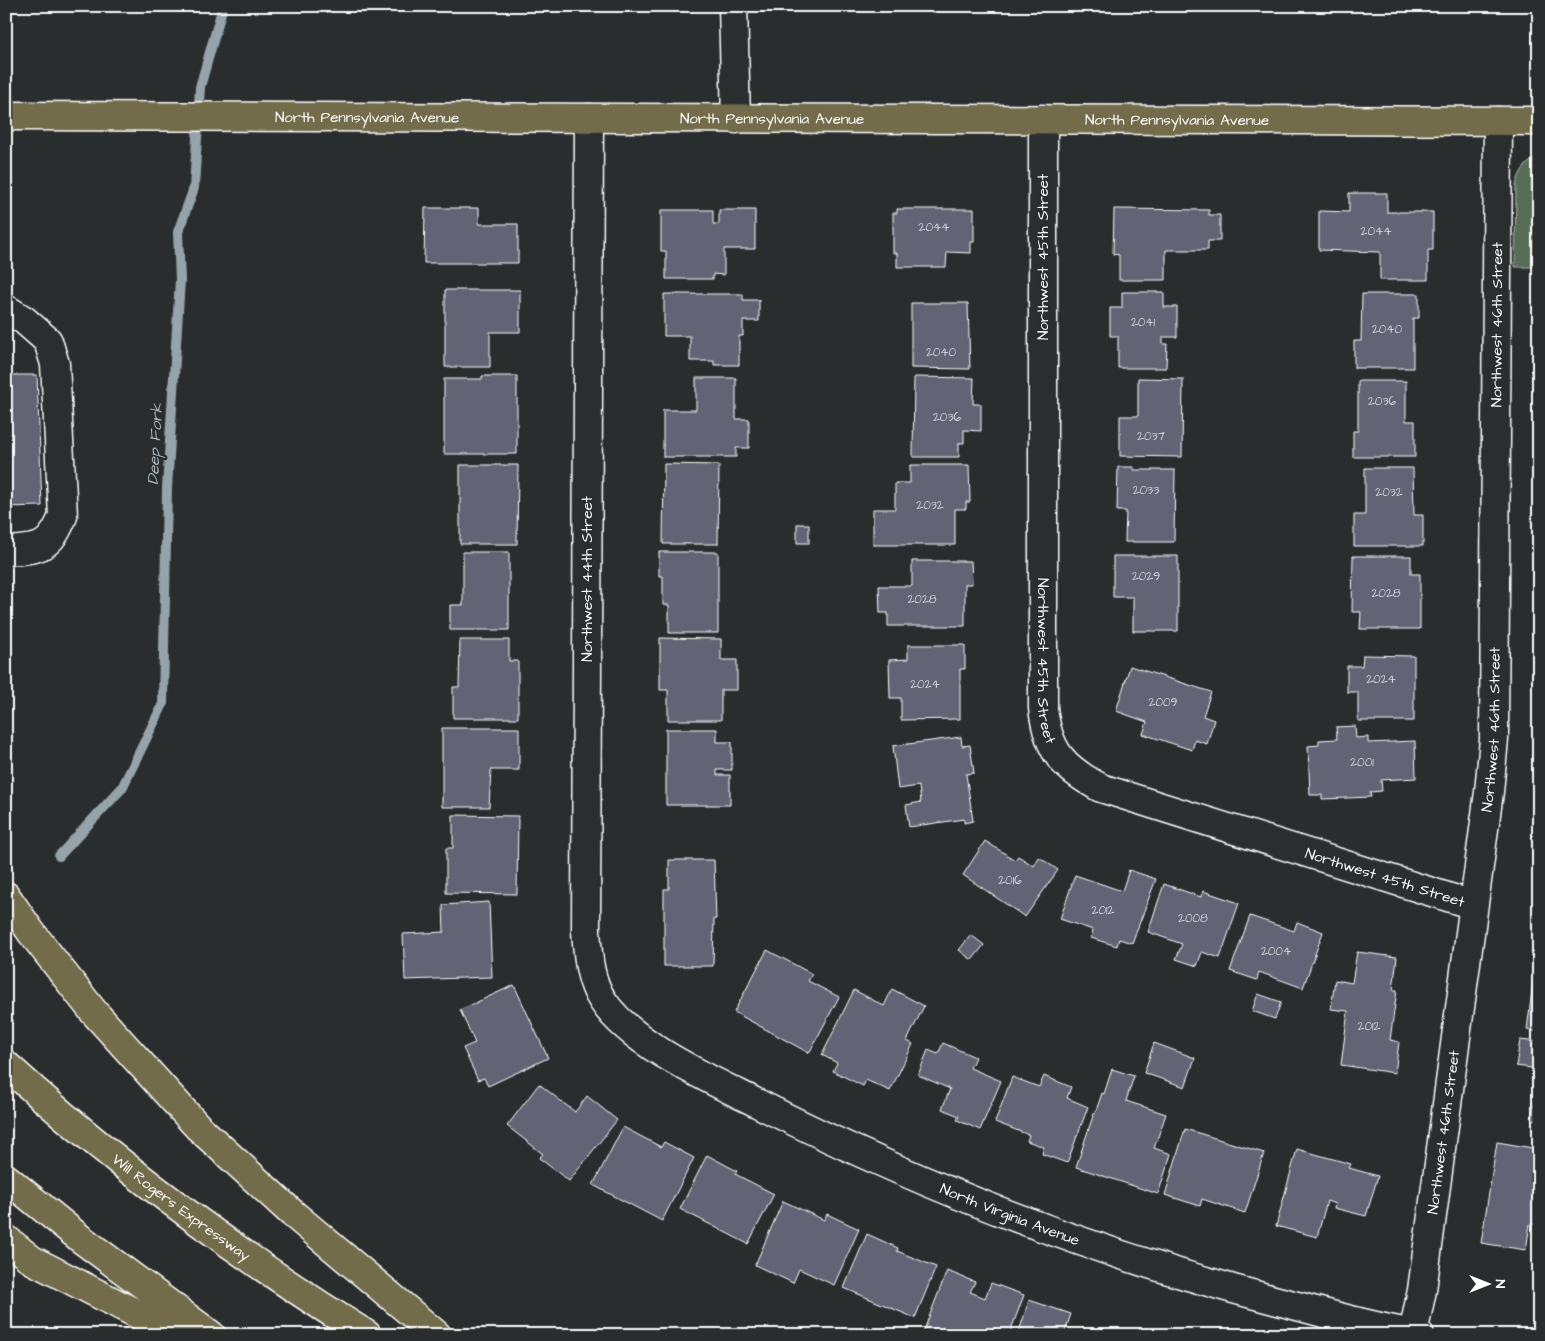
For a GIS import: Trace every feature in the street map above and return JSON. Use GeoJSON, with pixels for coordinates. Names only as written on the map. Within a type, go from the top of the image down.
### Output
{"type":"FeatureCollection","features":[{"type":"Feature","properties":{"kind":"main road","name":"North Pennsylvania Avenue"},"geometry":{"type":"LineString","coordinates":[[6,116],[1539,121]]}},
{"type":"Feature","properties":{"kind":"main road"},"geometry":{"type":"LineString","coordinates":[[6,896],[31,932],[93,1011],[198,1128],[292,1213],[437,1335]]}},
{"type":"Feature","properties":{"kind":"main road","name":"Will Rogers Expressway"},"geometry":{"type":"LineString","coordinates":[[6,1065],[62,1116],[194,1217],[300,1293],[367,1335]]}},
{"type":"Feature","properties":{"kind":"main road"},"geometry":{"type":"LineString","coordinates":[[6,1178],[81,1239],[211,1335]]}},
{"type":"Feature","properties":{"kind":"main road"},"geometry":{"type":"LineString","coordinates":[[6,1239],[32,1260],[178,1335]]}},
{"type":"Feature","properties":{"kind":"street"},"geometry":{"type":"LineString","coordinates":[[734,6],[736,119]]}},
{"type":"Feature","properties":{"kind":"street","name":"Northwest 44th Street"},"geometry":{"type":"LineString","coordinates":[[588,118],[586,931],[590,970],[602,1001],[627,1028]]}},
{"type":"Feature","properties":{"kind":"street","name":"Northwest 45th Street"},"geometry":{"type":"LineString","coordinates":[[1043,119],[1043,708],[1045,730],[1053,750],[1066,766],[1081,778],[1101,788],[1473,905]]}},
{"type":"Feature","properties":{"kind":"street","name":"Northwest 46th Street"},"geometry":{"type":"LineString","coordinates":[[1416,1334],[1494,739],[1498,121]]}},
{"type":"Feature","properties":{"kind":"street"},"geometry":{"type":"LineString","coordinates":[[6,309],[24,320],[48,341],[55,364],[63,516],[56,534],[38,549],[6,551]]}},
{"type":"Feature","properties":{"kind":"street","name":"North Virginia Avenue"},"geometry":{"type":"LineString","coordinates":[[627,1028],[657,1049],[747,1098],[836,1143],[972,1202],[1092,1245],[1217,1285],[1416,1334]]}},
{"type":"Feature","properties":{"kind":"green space"},"geometry":{"type":"Polygon","coordinates":[[[1539,156],[1539,267],[1515,267],[1516,185],[1519,175],[1524,168],[1530,161],[1539,156]]]}},
{"type":"Feature","properties":{"kind":"building"},"geometry":{"type":"Polygon","coordinates":[[[1349,193],[1387,193],[1387,212],[1433,212],[1433,250],[1428,250],[1428,280],[1380,280],[1380,252],[1319,250],[1319,211],[1349,212],[1349,193]]]}},
{"type":"Feature","properties":{"kind":"building"},"geometry":{"type":"Polygon","coordinates":[[[425,208],[479,208],[479,224],[518,224],[518,263],[424,263],[425,208]]]}},
{"type":"Feature","properties":{"kind":"building"},"geometry":{"type":"Polygon","coordinates":[[[897,209],[974,209],[974,242],[971,242],[971,253],[947,252],[946,267],[897,267],[897,253],[893,253],[893,213],[897,213],[897,209]]]}},
{"type":"Feature","properties":{"kind":"building"},"geometry":{"type":"Polygon","coordinates":[[[1114,209],[1209,210],[1209,215],[1220,215],[1220,241],[1208,241],[1208,250],[1166,250],[1166,280],[1119,280],[1119,255],[1113,254],[1114,209]]]}},
{"type":"Feature","properties":{"kind":"building"},"geometry":{"type":"Polygon","coordinates":[[[661,210],[713,210],[713,224],[719,224],[719,210],[755,210],[755,249],[724,249],[724,275],[713,274],[713,279],[666,279],[666,251],[661,251],[661,210]]]}},
{"type":"Feature","properties":{"kind":"building"},"geometry":{"type":"Polygon","coordinates":[[[445,290],[520,290],[520,332],[490,332],[490,367],[445,367],[445,290]]]}},
{"type":"Feature","properties":{"kind":"building"},"geometry":{"type":"Polygon","coordinates":[[[1122,292],[1164,292],[1164,307],[1177,307],[1177,337],[1163,337],[1163,344],[1167,344],[1166,368],[1118,368],[1118,336],[1110,336],[1110,308],[1122,308],[1122,292]]]}},
{"type":"Feature","properties":{"kind":"building"},"geometry":{"type":"Polygon","coordinates":[[[664,294],[743,294],[743,300],[759,300],[759,321],[743,321],[743,336],[739,336],[739,365],[714,365],[714,361],[690,361],[690,336],[664,336],[664,294]]]}},
{"type":"Feature","properties":{"kind":"building"},"geometry":{"type":"Polygon","coordinates":[[[1362,294],[1419,294],[1419,318],[1413,318],[1413,368],[1354,368],[1354,341],[1361,341],[1362,294]]]}},
{"type":"Feature","properties":{"kind":"building"},"geometry":{"type":"Polygon","coordinates":[[[911,303],[968,303],[970,369],[911,368],[911,303]]]}},
{"type":"Feature","properties":{"kind":"building"},"geometry":{"type":"Polygon","coordinates":[[[6,375],[37,375],[42,506],[6,507],[6,375]]]}},
{"type":"Feature","properties":{"kind":"building"},"geometry":{"type":"Polygon","coordinates":[[[482,376],[517,376],[517,454],[444,454],[444,379],[482,379],[482,376]]]}},
{"type":"Feature","properties":{"kind":"building"},"geometry":{"type":"Polygon","coordinates":[[[914,377],[974,378],[973,404],[981,404],[981,431],[964,430],[964,443],[959,443],[959,457],[913,457],[914,377]]]}},
{"type":"Feature","properties":{"kind":"building"},"geometry":{"type":"Polygon","coordinates":[[[696,378],[736,378],[736,419],[749,419],[749,448],[736,448],[736,457],[663,457],[663,410],[696,410],[696,378]]]}},
{"type":"Feature","properties":{"kind":"building"},"geometry":{"type":"Polygon","coordinates":[[[1138,378],[1183,379],[1182,457],[1120,456],[1120,416],[1138,416],[1138,378]]]}},
{"type":"Feature","properties":{"kind":"building"},"geometry":{"type":"Polygon","coordinates":[[[1358,381],[1406,381],[1406,421],[1415,421],[1415,457],[1353,457],[1353,431],[1358,431],[1358,381]]]}},
{"type":"Feature","properties":{"kind":"building"},"geometry":{"type":"Polygon","coordinates":[[[664,464],[719,465],[718,544],[663,544],[664,464]]]}},
{"type":"Feature","properties":{"kind":"building"},"geometry":{"type":"Polygon","coordinates":[[[460,465],[518,465],[517,544],[460,544],[460,465]]]}},
{"type":"Feature","properties":{"kind":"building"},"geometry":{"type":"Polygon","coordinates":[[[910,465],[969,465],[970,502],[966,502],[966,509],[955,509],[955,545],[873,545],[873,509],[895,509],[895,483],[910,483],[910,465]]]}},
{"type":"Feature","properties":{"kind":"building"},"geometry":{"type":"Polygon","coordinates":[[[1118,467],[1134,467],[1134,470],[1175,470],[1174,542],[1125,542],[1126,511],[1117,511],[1118,467]]]}},
{"type":"Feature","properties":{"kind":"building"},"geometry":{"type":"Polygon","coordinates":[[[1365,468],[1413,468],[1414,515],[1423,515],[1423,546],[1354,546],[1354,515],[1365,515],[1365,468]]]}},
{"type":"Feature","properties":{"kind":"building"},"geometry":{"type":"Polygon","coordinates":[[[797,524],[809,524],[809,543],[797,543],[797,524]]]}},
{"type":"Feature","properties":{"kind":"building"},"geometry":{"type":"Polygon","coordinates":[[[463,552],[509,552],[509,630],[450,630],[450,605],[463,605],[463,552]]]}},
{"type":"Feature","properties":{"kind":"building"},"geometry":{"type":"Polygon","coordinates":[[[659,552],[718,552],[718,633],[669,633],[669,605],[663,605],[663,576],[659,576],[659,552]]]}},
{"type":"Feature","properties":{"kind":"building"},"geometry":{"type":"Polygon","coordinates":[[[1113,556],[1178,556],[1178,631],[1133,631],[1133,597],[1113,597],[1113,556]]]}},
{"type":"Feature","properties":{"kind":"building"},"geometry":{"type":"Polygon","coordinates":[[[1353,556],[1411,556],[1411,574],[1420,574],[1420,629],[1360,629],[1361,612],[1352,612],[1353,556]]]}},
{"type":"Feature","properties":{"kind":"building"},"geometry":{"type":"Polygon","coordinates":[[[912,561],[971,561],[972,584],[965,584],[965,626],[888,626],[888,613],[880,613],[879,586],[912,586],[912,561]]]}},
{"type":"Feature","properties":{"kind":"building"},"geometry":{"type":"Polygon","coordinates":[[[660,638],[721,639],[721,660],[737,660],[737,690],[721,690],[721,720],[668,720],[668,690],[660,690],[660,638]]]}},
{"type":"Feature","properties":{"kind":"building"},"geometry":{"type":"Polygon","coordinates":[[[460,640],[509,640],[509,661],[518,661],[518,718],[453,718],[453,687],[459,687],[460,640]]]}},
{"type":"Feature","properties":{"kind":"building"},"geometry":{"type":"Polygon","coordinates":[[[908,645],[965,645],[965,669],[960,669],[960,719],[901,720],[901,698],[890,698],[889,660],[908,659],[908,645]]]}},
{"type":"Feature","properties":{"kind":"building"},"geometry":{"type":"Polygon","coordinates":[[[1363,655],[1414,656],[1414,721],[1358,721],[1358,692],[1347,692],[1347,666],[1362,666],[1363,655]]]}},
{"type":"Feature","properties":{"kind":"building"},"geometry":{"type":"Polygon","coordinates":[[[1130,666],[1211,692],[1203,716],[1214,720],[1207,744],[1195,740],[1192,750],[1143,734],[1147,722],[1116,711],[1130,666]]]}},
{"type":"Feature","properties":{"kind":"building"},"geometry":{"type":"Polygon","coordinates":[[[1355,726],[1356,738],[1368,737],[1368,743],[1415,741],[1416,778],[1381,780],[1382,791],[1370,792],[1371,797],[1322,799],[1322,795],[1310,795],[1308,746],[1319,745],[1319,740],[1337,739],[1336,727],[1355,726]]]}},
{"type":"Feature","properties":{"kind":"building"},"geometry":{"type":"Polygon","coordinates":[[[442,728],[519,728],[519,770],[491,770],[489,807],[442,807],[442,728]]]}},
{"type":"Feature","properties":{"kind":"building"},"geometry":{"type":"Polygon","coordinates":[[[666,729],[717,729],[717,742],[732,742],[732,770],[717,770],[717,775],[730,775],[730,805],[666,805],[666,729]]]}},
{"type":"Feature","properties":{"kind":"building"},"geometry":{"type":"Polygon","coordinates":[[[961,737],[962,746],[970,745],[974,773],[966,774],[973,821],[964,823],[964,819],[909,827],[906,805],[921,802],[919,786],[898,789],[893,746],[961,737]]]}},
{"type":"Feature","properties":{"kind":"building"},"geometry":{"type":"Polygon","coordinates":[[[453,815],[518,816],[517,894],[446,893],[446,848],[453,848],[453,815]]]}},
{"type":"Feature","properties":{"kind":"building"},"geometry":{"type":"Polygon","coordinates":[[[985,841],[1015,860],[1018,856],[1034,866],[1039,857],[1058,870],[1025,917],[963,875],[985,841]]]}},
{"type":"Feature","properties":{"kind":"building"},"geometry":{"type":"Polygon","coordinates":[[[669,860],[714,860],[716,919],[714,919],[713,966],[664,966],[664,889],[669,889],[669,860]]]}},
{"type":"Feature","properties":{"kind":"building"},"geometry":{"type":"Polygon","coordinates":[[[1129,870],[1156,879],[1132,943],[1119,939],[1117,946],[1091,938],[1093,930],[1060,919],[1075,875],[1122,891],[1129,870]]]}},
{"type":"Feature","properties":{"kind":"building"},"geometry":{"type":"Polygon","coordinates":[[[1164,884],[1201,897],[1203,891],[1239,903],[1220,958],[1202,952],[1197,966],[1176,959],[1182,944],[1148,932],[1164,884]]]}},
{"type":"Feature","properties":{"kind":"building"},"geometry":{"type":"Polygon","coordinates":[[[489,902],[492,977],[405,980],[403,934],[444,932],[443,905],[489,902]]]}},
{"type":"Feature","properties":{"kind":"building"},"geometry":{"type":"Polygon","coordinates":[[[1250,916],[1294,931],[1297,922],[1323,932],[1303,988],[1259,972],[1257,980],[1230,971],[1250,916]]]}},
{"type":"Feature","properties":{"kind":"building"},"geometry":{"type":"Polygon","coordinates":[[[971,935],[984,945],[972,960],[959,950],[971,935]]]}},
{"type":"Feature","properties":{"kind":"building"},"geometry":{"type":"Polygon","coordinates":[[[767,950],[812,974],[808,981],[839,997],[809,1053],[734,1012],[767,950]]]}},
{"type":"Feature","properties":{"kind":"building"},"geometry":{"type":"Polygon","coordinates":[[[1357,952],[1397,957],[1393,990],[1397,990],[1390,1040],[1399,1042],[1395,1073],[1341,1065],[1348,1011],[1331,1009],[1335,980],[1352,983],[1357,952]]]}},
{"type":"Feature","properties":{"kind":"building"},"geometry":{"type":"Polygon","coordinates":[[[1533,982],[1539,983],[1539,1032],[1527,1030],[1533,982]]]}},
{"type":"Feature","properties":{"kind":"building"},"geometry":{"type":"Polygon","coordinates":[[[514,985],[548,1058],[488,1086],[484,1078],[478,1080],[463,1048],[475,1043],[460,1010],[514,985]]]}},
{"type":"Feature","properties":{"kind":"building"},"geometry":{"type":"Polygon","coordinates":[[[892,989],[924,1006],[907,1041],[913,1044],[890,1091],[866,1080],[863,1086],[833,1071],[837,1063],[822,1055],[854,990],[884,1006],[892,989]]]}},
{"type":"Feature","properties":{"kind":"building"},"geometry":{"type":"Polygon","coordinates":[[[1258,994],[1281,1002],[1275,1019],[1252,1011],[1258,994]]]}},
{"type":"Feature","properties":{"kind":"building"},"geometry":{"type":"Polygon","coordinates":[[[1520,1040],[1539,1042],[1539,1069],[1516,1066],[1520,1040]]]}},
{"type":"Feature","properties":{"kind":"building"},"geometry":{"type":"Polygon","coordinates":[[[943,1043],[975,1057],[970,1068],[1001,1081],[980,1130],[957,1120],[959,1116],[942,1109],[950,1089],[918,1075],[928,1050],[938,1054],[943,1043]]]}},
{"type":"Feature","properties":{"kind":"building"},"geometry":{"type":"Polygon","coordinates":[[[1154,1043],[1195,1058],[1185,1087],[1144,1073],[1154,1043]]]}},
{"type":"Feature","properties":{"kind":"building"},"geometry":{"type":"Polygon","coordinates":[[[1112,1069],[1134,1076],[1126,1101],[1166,1114],[1154,1148],[1171,1154],[1158,1194],[1076,1167],[1094,1113],[1102,1093],[1104,1094],[1112,1069]]]}},
{"type":"Feature","properties":{"kind":"building"},"geometry":{"type":"Polygon","coordinates":[[[1539,1070],[1539,1120],[1532,1119],[1539,1070]]]}},
{"type":"Feature","properties":{"kind":"building"},"geometry":{"type":"Polygon","coordinates":[[[1044,1076],[1071,1087],[1067,1098],[1088,1107],[1067,1163],[1042,1154],[1044,1147],[1027,1141],[1029,1135],[995,1122],[1012,1077],[1039,1087],[1044,1076]]]}},
{"type":"Feature","properties":{"kind":"building"},"geometry":{"type":"Polygon","coordinates":[[[539,1084],[575,1112],[587,1096],[617,1120],[569,1181],[539,1158],[543,1154],[507,1126],[539,1084]]]}},
{"type":"Feature","properties":{"kind":"building"},"geometry":{"type":"Polygon","coordinates":[[[623,1127],[661,1147],[664,1142],[694,1158],[662,1221],[593,1185],[623,1127]]]}},
{"type":"Feature","properties":{"kind":"building"},"geometry":{"type":"Polygon","coordinates":[[[1185,1129],[1264,1153],[1245,1213],[1202,1199],[1200,1206],[1165,1195],[1185,1129]]]}},
{"type":"Feature","properties":{"kind":"building"},"geometry":{"type":"Polygon","coordinates":[[[1497,1142],[1539,1149],[1537,1181],[1539,1181],[1539,1225],[1530,1224],[1526,1250],[1481,1243],[1497,1142]]]}},
{"type":"Feature","properties":{"kind":"building"},"geometry":{"type":"Polygon","coordinates":[[[1297,1149],[1351,1164],[1349,1168],[1378,1176],[1366,1216],[1334,1208],[1335,1204],[1327,1201],[1317,1237],[1276,1226],[1297,1149]]]}},
{"type":"Feature","properties":{"kind":"building"},"geometry":{"type":"Polygon","coordinates":[[[707,1155],[737,1171],[735,1174],[774,1194],[748,1244],[680,1209],[707,1155]]]}},
{"type":"Feature","properties":{"kind":"building"},"geometry":{"type":"Polygon","coordinates":[[[783,1201],[824,1220],[827,1214],[859,1229],[834,1285],[799,1269],[793,1283],[755,1265],[783,1201]]]}},
{"type":"Feature","properties":{"kind":"building"},"geometry":{"type":"Polygon","coordinates":[[[867,1234],[898,1248],[897,1251],[936,1267],[915,1318],[844,1288],[867,1234]]]}},
{"type":"Feature","properties":{"kind":"building"},"geometry":{"type":"Polygon","coordinates":[[[947,1271],[975,1282],[970,1292],[985,1298],[991,1283],[1024,1295],[1009,1335],[922,1335],[947,1271]]]}},
{"type":"Feature","properties":{"kind":"building"},"geometry":{"type":"Polygon","coordinates":[[[1029,1300],[1071,1314],[1064,1335],[1018,1335],[1029,1300]]]}},
{"type":"Feature","properties":{"kind":"waterway","name":"Deep Fork"},"geometry":{"type":"LineString","coordinates":[[59,856],[122,788],[163,704],[167,488],[180,280],[178,232],[194,188],[200,87],[223,6]]}}]}
